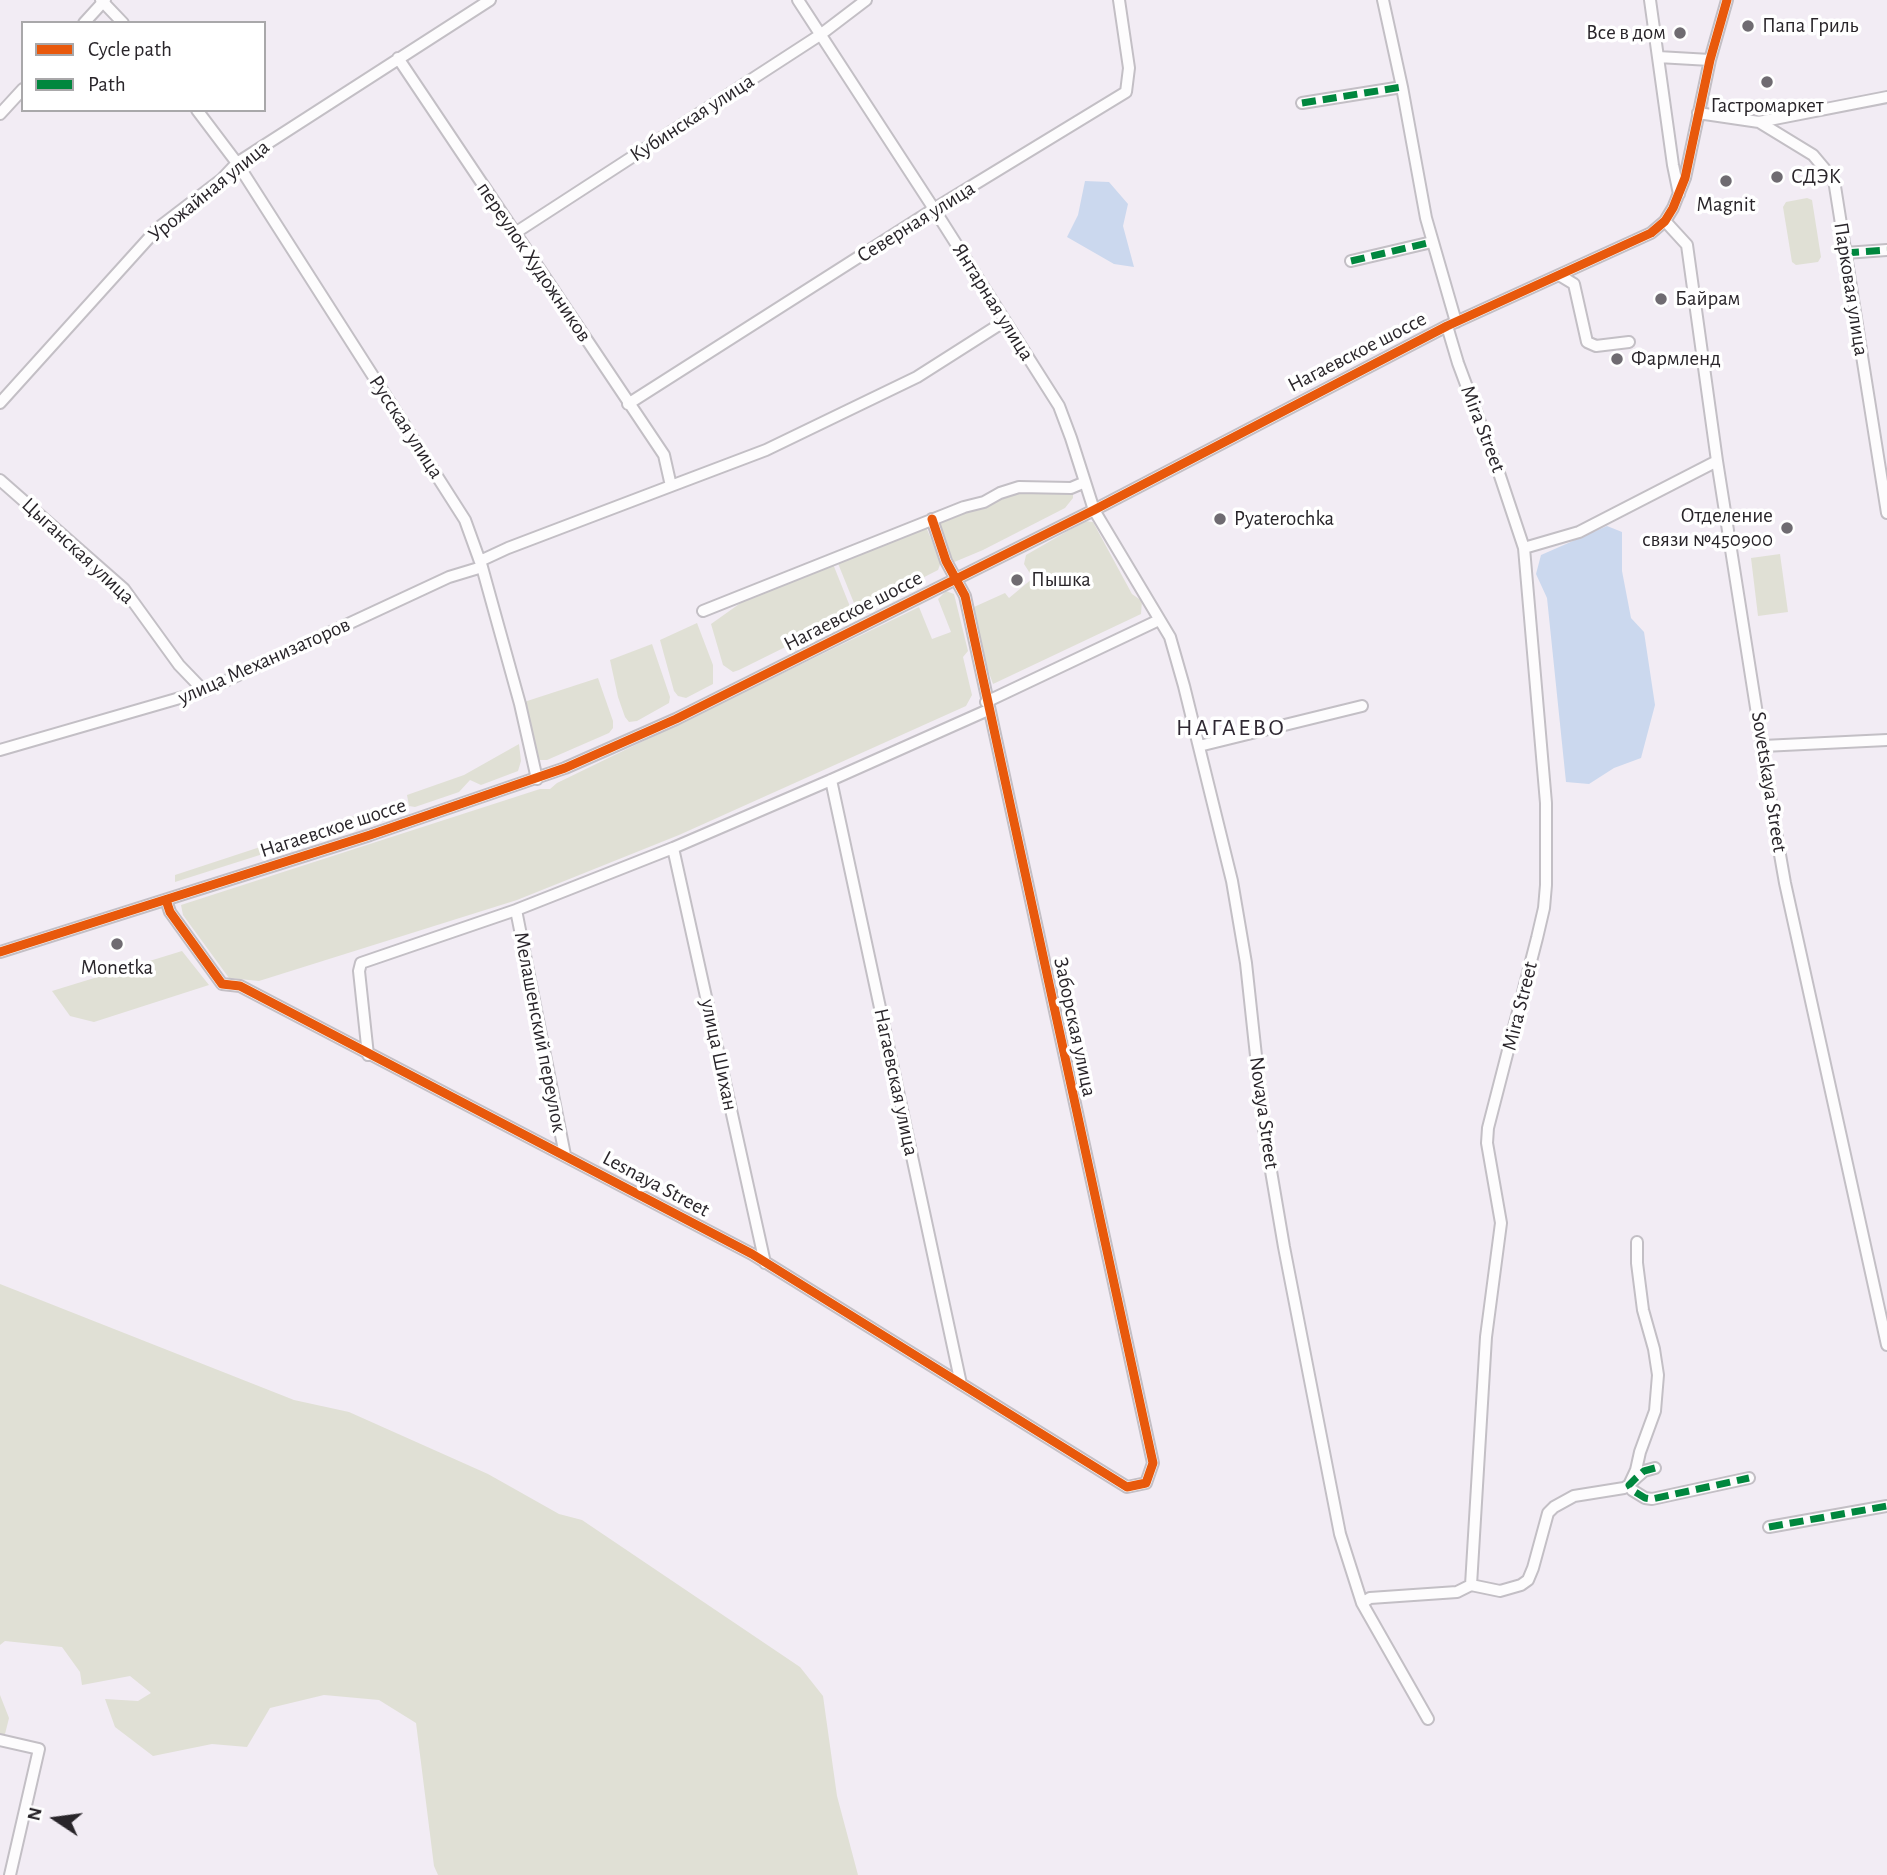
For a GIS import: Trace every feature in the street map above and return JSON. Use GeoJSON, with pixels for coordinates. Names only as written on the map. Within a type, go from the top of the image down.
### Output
{"type":"FeatureCollection","features":[{"type":"Feature","properties":{"kind":"street","name":"Урожайная улица"},"geometry":{"type":"LineString","coordinates":[[0,403],[158,228],[222,179],[237,163],[490,0]]}},
{"type":"Feature","properties":{"kind":"street","name":"Янтарная улица"},"geometry":{"type":"LineString","coordinates":[[798,0],[1059,406],[1072,438],[1094,510]]}},
{"type":"Feature","properties":{"kind":"street","name":"Кубинская улица"},"geometry":{"type":"LineString","coordinates":[[515,233],[820,35],[866,0]]}},
{"type":"Feature","properties":{"kind":"street","name":"Северная улица"},"geometry":{"type":"LineString","coordinates":[[628,404],[934,209],[1126,92],[1129,68],[1119,0]]}},
{"type":"Feature","properties":{"kind":"street","name":"Mira Street"},"geometry":{"type":"LineString","coordinates":[[1382,0],[1402,87],[1426,218],[1452,324],[1458,363],[1524,548],[1546,803],[1546,885],[1539,928],[1488,1129],[1501,1223],[1486,1337],[1471,1584]]}},
{"type":"Feature","properties":{"kind":"street"},"geometry":{"type":"LineString","coordinates":[[1650,0],[1679,194]]}},
{"type":"Feature","properties":{"kind":"street","name":"Нагаевское шоссе"},"geometry":{"type":"LineString","coordinates":[[0,952],[537,779],[676,719],[1094,510],[1452,324],[1651,233],[1665,221],[1679,194],[1727,0]]}},
{"type":"Feature","properties":{"kind":"street"},"geometry":{"type":"LineString","coordinates":[[86,21],[103,1],[121,21]]}},
{"type":"Feature","properties":{"kind":"street"},"geometry":{"type":"LineString","coordinates":[[1658,57],[1710,60]]}},
{"type":"Feature","properties":{"kind":"street","name":"переулок Художников"},"geometry":{"type":"LineString","coordinates":[[398,58],[664,455],[671,486]]}},
{"type":"Feature","properties":{"kind":"street"},"geometry":{"type":"LineString","coordinates":[[1302,103],[1402,87]]}},
{"type":"Feature","properties":{"kind":"street"},"geometry":{"type":"LineString","coordinates":[[0,114],[21,91]]}},
{"type":"Feature","properties":{"kind":"street"},"geometry":{"type":"LineString","coordinates":[[1759,122],[1887,97]]}},
{"type":"Feature","properties":{"kind":"street","name":"Русская улица"},"geometry":{"type":"LineString","coordinates":[[199,112],[237,163],[466,520],[520,704],[537,779]]}},
{"type":"Feature","properties":{"kind":"street","name":"Парковая улица"},"geometry":{"type":"LineString","coordinates":[[1698,113],[1759,122],[1813,155],[1834,180],[1887,513]]}},
{"type":"Feature","properties":{"kind":"street","name":"Sovetskaya Street"},"geometry":{"type":"LineString","coordinates":[[1665,221],[1687,245],[1717,461],[1786,883],[1887,1345]]}},
{"type":"Feature","properties":{"kind":"street"},"geometry":{"type":"LineString","coordinates":[[1351,261],[1433,242]]}},
{"type":"Feature","properties":{"kind":"street"},"geometry":{"type":"LineString","coordinates":[[1845,253],[1887,250]]}},
{"type":"Feature","properties":{"kind":"street"},"geometry":{"type":"LineString","coordinates":[[1559,275],[1574,284],[1587,342],[1596,346],[1629,342]]}},
{"type":"Feature","properties":{"kind":"street","name":"улица Механизаторов"},"geometry":{"type":"LineString","coordinates":[[0,751],[204,691],[481,564],[508,548],[766,450],[917,377],[1005,321]]}},
{"type":"Feature","properties":{"kind":"street"},"geometry":{"type":"LineString","coordinates":[[1524,548],[1579,532],[1717,461]]}},
{"type":"Feature","properties":{"kind":"street","name":"Цыганская улица"},"geometry":{"type":"LineString","coordinates":[[0,480],[124,589],[179,665],[204,691]]}},
{"type":"Feature","properties":{"kind":"street"},"geometry":{"type":"LineString","coordinates":[[703,611],[1019,487],[1071,488],[1085,482]]}},
{"type":"Feature","properties":{"kind":"street","name":"Novaya Street"},"geometry":{"type":"LineString","coordinates":[[1094,510],[1170,637],[1232,881],[1246,963],[1264,1130],[1340,1534],[1362,1602],[1428,1719]]}},
{"type":"Feature","properties":{"kind":"street","name":"Заборская улица"},"geometry":{"type":"LineString","coordinates":[[932,519],[955,579],[965,596],[1153,1464],[1146,1483]]}},
{"type":"Feature","properties":{"kind":"street"},"geometry":{"type":"LineString","coordinates":[[368,1055],[359,971],[361,963],[516,909],[673,848],[831,780],[1159,620]]}},
{"type":"Feature","properties":{"kind":"street"},"geometry":{"type":"LineString","coordinates":[[1199,746],[1362,706]]}},
{"type":"Feature","properties":{"kind":"street"},"geometry":{"type":"LineString","coordinates":[[1763,746],[1887,740]]}},
{"type":"Feature","properties":{"kind":"street","name":"Нагаевская улица"},"geometry":{"type":"LineString","coordinates":[[831,780],[961,1384]]}},
{"type":"Feature","properties":{"kind":"street","name":"улица Шихан"},"geometry":{"type":"LineString","coordinates":[[673,848],[765,1263]]}},
{"type":"Feature","properties":{"kind":"street","name":"Lesnaya Street"},"geometry":{"type":"LineString","coordinates":[[166,900],[170,912],[222,984],[240,986],[368,1055],[565,1155],[765,1263],[1127,1488],[1146,1483]]}},
{"type":"Feature","properties":{"kind":"street","name":"Мелашенский переулок"},"geometry":{"type":"LineString","coordinates":[[516,909],[565,1155]]}},
{"type":"Feature","properties":{"kind":"street"},"geometry":{"type":"LineString","coordinates":[[1629,1485],[1655,1411],[1658,1375],[1643,1310],[1637,1242]]}},
{"type":"Feature","properties":{"kind":"street"},"geometry":{"type":"LineString","coordinates":[[1362,1602],[1370,1598],[1457,1592],[1471,1584],[1500,1591],[1521,1585],[1528,1580],[1548,1513],[1554,1507],[1574,1496],[1623,1488],[1644,1471],[1656,1468]]}},
{"type":"Feature","properties":{"kind":"street"},"geometry":{"type":"LineString","coordinates":[[1629,1485],[1638,1495],[1652,1499],[1749,1478]]}},
{"type":"Feature","properties":{"kind":"street"},"geometry":{"type":"LineString","coordinates":[[1769,1527],[1887,1506]]}},
{"type":"Feature","properties":{"kind":"street"},"geometry":{"type":"LineString","coordinates":[[0,1740],[39,1749],[10,1875]]}},
{"type":"Feature","properties":{"kind":"shaded area"},"geometry":{"type":"Polygon","coordinates":[[[1807,198],[1812,200],[1821,257],[1818,262],[1796,265],[1792,262],[1783,207],[1786,202],[1807,198]]]}},
{"type":"Feature","properties":{"kind":"shaded area"},"geometry":{"type":"Polygon","coordinates":[[[1023,491],[1073,492],[1073,498],[1065,508],[952,563],[937,522],[1002,495],[1023,491]]]}},
{"type":"Feature","properties":{"kind":"shaded area"},"geometry":{"type":"Polygon","coordinates":[[[1085,521],[1093,522],[1132,594],[1142,601],[1141,614],[993,684],[978,642],[974,607],[1005,593],[1009,598],[1033,578],[1024,564],[1026,555],[1085,521]]]}},
{"type":"Feature","properties":{"kind":"shaded area"},"geometry":{"type":"Polygon","coordinates":[[[926,527],[941,562],[938,570],[862,609],[856,608],[837,561],[926,527]]]}},
{"type":"Feature","properties":{"kind":"shaded area"},"geometry":{"type":"Polygon","coordinates":[[[1780,554],[1788,612],[1758,616],[1751,558],[1780,554]]]}},
{"type":"Feature","properties":{"kind":"shaded area"},"geometry":{"type":"Polygon","coordinates":[[[833,564],[851,609],[850,615],[739,670],[733,672],[723,665],[711,624],[742,602],[833,564]]]}},
{"type":"Feature","properties":{"kind":"shaded area"},"geometry":{"type":"Polygon","coordinates":[[[946,591],[954,594],[968,651],[963,657],[972,695],[966,706],[679,835],[517,900],[259,981],[229,978],[183,915],[181,905],[540,789],[550,789],[557,783],[919,607],[932,639],[951,632],[938,599],[946,591]]]}},
{"type":"Feature","properties":{"kind":"shaded area"},"geometry":{"type":"Polygon","coordinates":[[[697,623],[713,665],[713,684],[686,698],[678,696],[674,691],[660,640],[697,623]]]}},
{"type":"Feature","properties":{"kind":"shaded area"},"geometry":{"type":"Polygon","coordinates":[[[652,644],[670,697],[669,703],[637,721],[629,722],[618,697],[610,660],[652,644]]]}},
{"type":"Feature","properties":{"kind":"shaded area"},"geometry":{"type":"Polygon","coordinates":[[[598,678],[613,728],[609,733],[547,760],[540,760],[536,757],[524,702],[598,678]]]}},
{"type":"Feature","properties":{"kind":"shaded area"},"geometry":{"type":"Polygon","coordinates":[[[519,744],[521,761],[518,771],[481,785],[470,780],[459,792],[415,807],[409,806],[407,795],[464,775],[519,744]]]}},
{"type":"Feature","properties":{"kind":"shaded area"},"geometry":{"type":"Polygon","coordinates":[[[397,802],[401,810],[175,882],[175,875],[397,802]]]}},
{"type":"Feature","properties":{"kind":"shaded area"},"geometry":{"type":"Polygon","coordinates":[[[182,951],[209,985],[94,1022],[70,1016],[52,991],[182,951]]]}},
{"type":"Feature","properties":{"kind":"shaded area"},"geometry":{"type":"Polygon","coordinates":[[[0,1284],[294,1400],[349,1412],[488,1474],[559,1514],[582,1520],[800,1667],[823,1696],[837,1796],[858,1875],[438,1875],[434,1866],[416,1723],[379,1700],[324,1695],[270,1708],[247,1747],[212,1744],[153,1756],[115,1727],[105,1699],[138,1701],[151,1693],[130,1676],[82,1685],[80,1672],[62,1647],[5,1641],[0,1645],[0,1284]]]}},
{"type":"Feature","properties":{"kind":"shaded area"},"geometry":{"type":"Polygon","coordinates":[[[0,1695],[9,1718],[2,1746],[0,1746],[0,1695]]]}},
{"type":"Feature","properties":{"kind":"water"},"geometry":{"type":"Polygon","coordinates":[[[1085,181],[1109,182],[1128,204],[1123,226],[1134,267],[1114,264],[1067,237],[1078,215],[1085,181]]]}},
{"type":"Feature","properties":{"kind":"water"},"geometry":{"type":"Polygon","coordinates":[[[1607,526],[1622,532],[1622,571],[1631,618],[1644,632],[1655,705],[1641,758],[1614,768],[1589,784],[1566,782],[1547,598],[1536,574],[1541,555],[1607,526]]]}},
{"type":"Feature","properties":{"kind":"marked path"},"geometry":{"type":"LineString","coordinates":[[1302,103],[1402,87]]}},
{"type":"Feature","properties":{"kind":"marked path"},"geometry":{"type":"LineString","coordinates":[[1351,261],[1432,242]]}},
{"type":"Feature","properties":{"kind":"marked path"},"geometry":{"type":"LineString","coordinates":[[1845,253],[1887,250]]}},
{"type":"Feature","properties":{"kind":"marked path"},"geometry":{"type":"LineString","coordinates":[[1655,1468],[1644,1471],[1636,1478],[1629,1485],[1632,1490],[1652,1499],[1749,1478]]}},
{"type":"Feature","properties":{"kind":"marked path"},"geometry":{"type":"LineString","coordinates":[[1769,1527],[1887,1506]]}},
{"type":"Feature","properties":{"kind":"cycle path"},"geometry":{"type":"LineString","coordinates":[[0,952],[370,835],[565,768],[676,719],[1094,510],[1447,326],[1651,233],[1665,221],[1685,178],[1710,60],[1727,0]]}},
{"type":"Feature","properties":{"kind":"cycle path"},"geometry":{"type":"LineString","coordinates":[[166,900],[170,912],[222,984],[240,986],[752,1254],[1127,1487],[1146,1483],[1153,1463],[965,596],[946,561],[932,519]]}},
{"type":"Feature","properties":{"kind":"place","name":"Папа Гриль"},"geometry":{"type":"Point","coordinates":[1748,26]}},
{"type":"Feature","properties":{"kind":"place","name":"Все в дом"},"geometry":{"type":"Point","coordinates":[1680,33]}},
{"type":"Feature","properties":{"kind":"place","name":"Гастромаркет"},"geometry":{"type":"Point","coordinates":[1767,82]}},
{"type":"Feature","properties":{"kind":"place","name":"СДЭК"},"geometry":{"type":"Point","coordinates":[1777,177]}},
{"type":"Feature","properties":{"kind":"place","name":"Magnit"},"geometry":{"type":"Point","coordinates":[1726,181]}},
{"type":"Feature","properties":{"kind":"place","name":"Байрам"},"geometry":{"type":"Point","coordinates":[1661,299]}},
{"type":"Feature","properties":{"kind":"place","name":"Фармленд"},"geometry":{"type":"Point","coordinates":[1617,359]}},
{"type":"Feature","properties":{"kind":"place","name":"Pyaterochka"},"geometry":{"type":"Point","coordinates":[1220,519]}},
{"type":"Feature","properties":{"kind":"place","name":"Отделение связи №450900"},"geometry":{"type":"Point","coordinates":[1787,528]}},
{"type":"Feature","properties":{"kind":"place","name":"Пышка"},"geometry":{"type":"Point","coordinates":[1017,580]}},
{"type":"Feature","properties":{"kind":"place","name":"Monetka"},"geometry":{"type":"Point","coordinates":[117,944]}},
{"type":"Feature","properties":{"kind":"district","name":"НАГАЕВО"},"geometry":{"type":"Point","coordinates":[1231,728]}}]}
